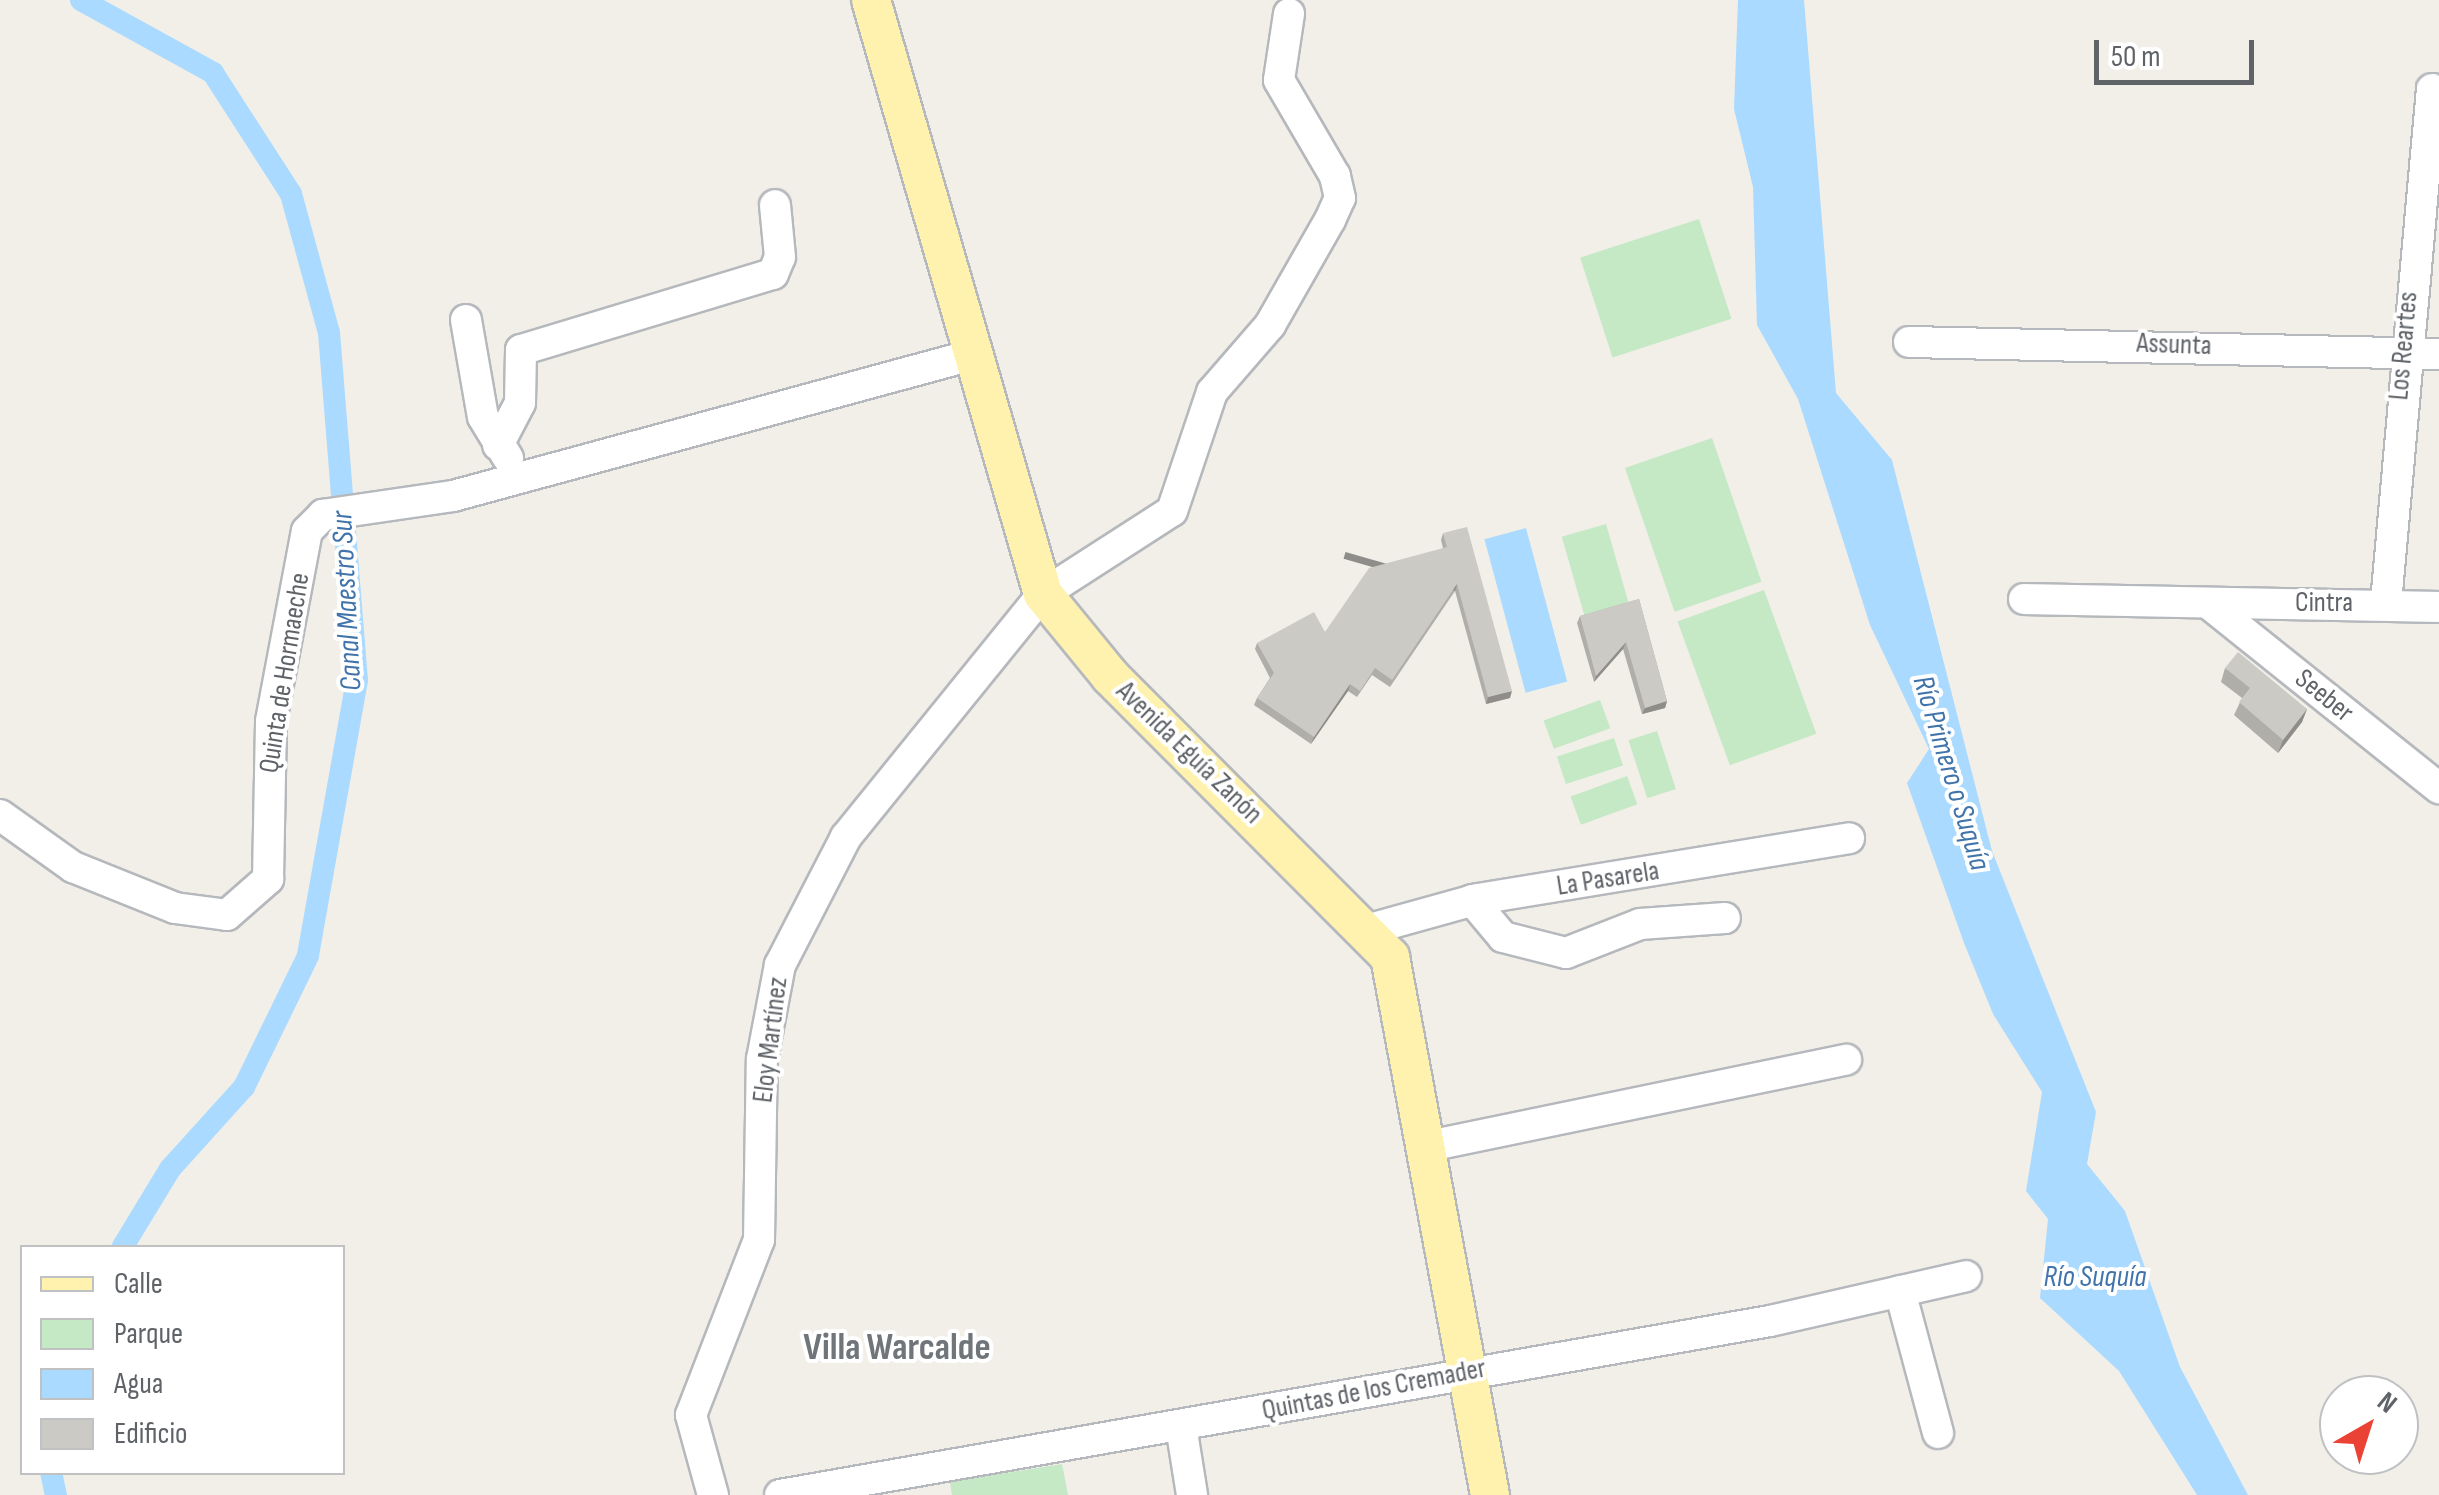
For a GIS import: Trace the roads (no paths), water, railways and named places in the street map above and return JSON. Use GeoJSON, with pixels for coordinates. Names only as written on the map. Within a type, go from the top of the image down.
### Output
{"type":"FeatureCollection","features":[{"type":"Feature","properties":{"kind":"main road","name":"Avenida Eguía Zanón"},"geometry":{"type":"LineString","coordinates":[[872,0],[1044,594],[1110,676],[1370,930],[1403,996],[1490,1495]]}},
{"type":"Feature","properties":{"kind":"street","name":"Eloy Martínez"},"geometry":{"type":"LineString","coordinates":[[714,1495],[691,1415],[758,1240],[762,1059],[780,965],[846,837],[1044,594],[1172,511],[1212,392],[1270,325],[1340,198],[1279,80],[1289,14]]}},
{"type":"Feature","properties":{"kind":"street","name":"Los Reartes"},"geometry":{"type":"LineString","coordinates":[[2386,603],[2402,352],[2432,89]]}},
{"type":"Feature","properties":{"kind":"street"},"geometry":{"type":"LineString","coordinates":[[498,446],[520,404],[521,350],[773,274],[780,256],[774,205]]}},
{"type":"Feature","properties":{"kind":"street"},"geometry":{"type":"LineString","coordinates":[[466,320],[470,368],[498,446],[522,476],[972,355]]}},
{"type":"Feature","properties":{"kind":"street","name":"Assunta"},"geometry":{"type":"LineString","coordinates":[[1909,342],[2439,354]]}},
{"type":"Feature","properties":{"kind":"street","name":"Quinta de Hormaeche"},"geometry":{"type":"LineString","coordinates":[[0,816],[73,867],[176,908],[208,917],[250,903],[268,879],[272,721],[319,518],[522,476]]}},
{"type":"Feature","properties":{"kind":"street","name":"Cintra"},"geometry":{"type":"LineString","coordinates":[[2024,599],[2439,607]]}},
{"type":"Feature","properties":{"kind":"street","name":"Seeber"},"geometry":{"type":"LineString","coordinates":[[2209,604],[2439,788]]}},
{"type":"Feature","properties":{"kind":"street","name":"La Pasarela"},"geometry":{"type":"LineString","coordinates":[[1370,930],[1472,900],[1848,838]]}},
{"type":"Feature","properties":{"kind":"street"},"geometry":{"type":"LineString","coordinates":[[1472,900],[1503,937],[1566,953],[1640,924],[1725,918]]}},
{"type":"Feature","properties":{"kind":"street"},"geometry":{"type":"LineString","coordinates":[[1428,1146],[1846,1060]]}},
{"type":"Feature","properties":{"kind":"street","name":"Quintas de los Cremader"},"geometry":{"type":"LineString","coordinates":[[780,1495],[1180,1426],[1966,1276]]}},
{"type":"Feature","properties":{"kind":"street"},"geometry":{"type":"LineString","coordinates":[[1900,1291],[1938,1434]]}},
{"type":"Feature","properties":{"kind":"street"},"geometry":{"type":"LineString","coordinates":[[1180,1426],[1192,1495]]}},
{"type":"Feature","properties":{"kind":"water","name":"Río Suquía"},"geometry":{"type":"Polygon","coordinates":[[[1738,0],[1804,0],[1836,393],[1892,460],[1992,851],[2096,1112],[2087,1164],[2125,1211],[2180,1367],[2248,1495],[2197,1495],[2119,1371],[2040,1298],[2048,1219],[2026,1191],[2042,1092],[1993,1014],[1964,943],[1907,783],[1929,749],[1870,625],[1798,399],[1757,325],[1753,187],[1734,109],[1738,0]]]}},
{"type":"Feature","properties":{"kind":"water"},"geometry":{"type":"Polygon","coordinates":[[[1526,528],[1567,682],[1526,693],[1484,539],[1526,528]]]}},
{"type":"Feature","properties":{"kind":"waterway","name":"Canal Maestro Sur"},"geometry":{"type":"LineString","coordinates":[[81,0],[213,73],[291,194],[329,333],[357,680],[308,956],[244,1087],[170,1169],[124,1245]]}},
{"type":"Feature","properties":{"kind":"waterway","name":"Canal Maestro Sur"},"geometry":{"type":"LineString","coordinates":[[52,1475],[56,1495]]}},
{"type":"Feature","properties":{"kind":"district","name":"Villa Warcalde"},"geometry":{"type":"Point","coordinates":[897,1348]}},
{"type":"Feature","properties":{"kind":"water label","name":"Río Primero o Suquía"},"geometry":{"type":"Point","coordinates":[1951,773]}}]}
